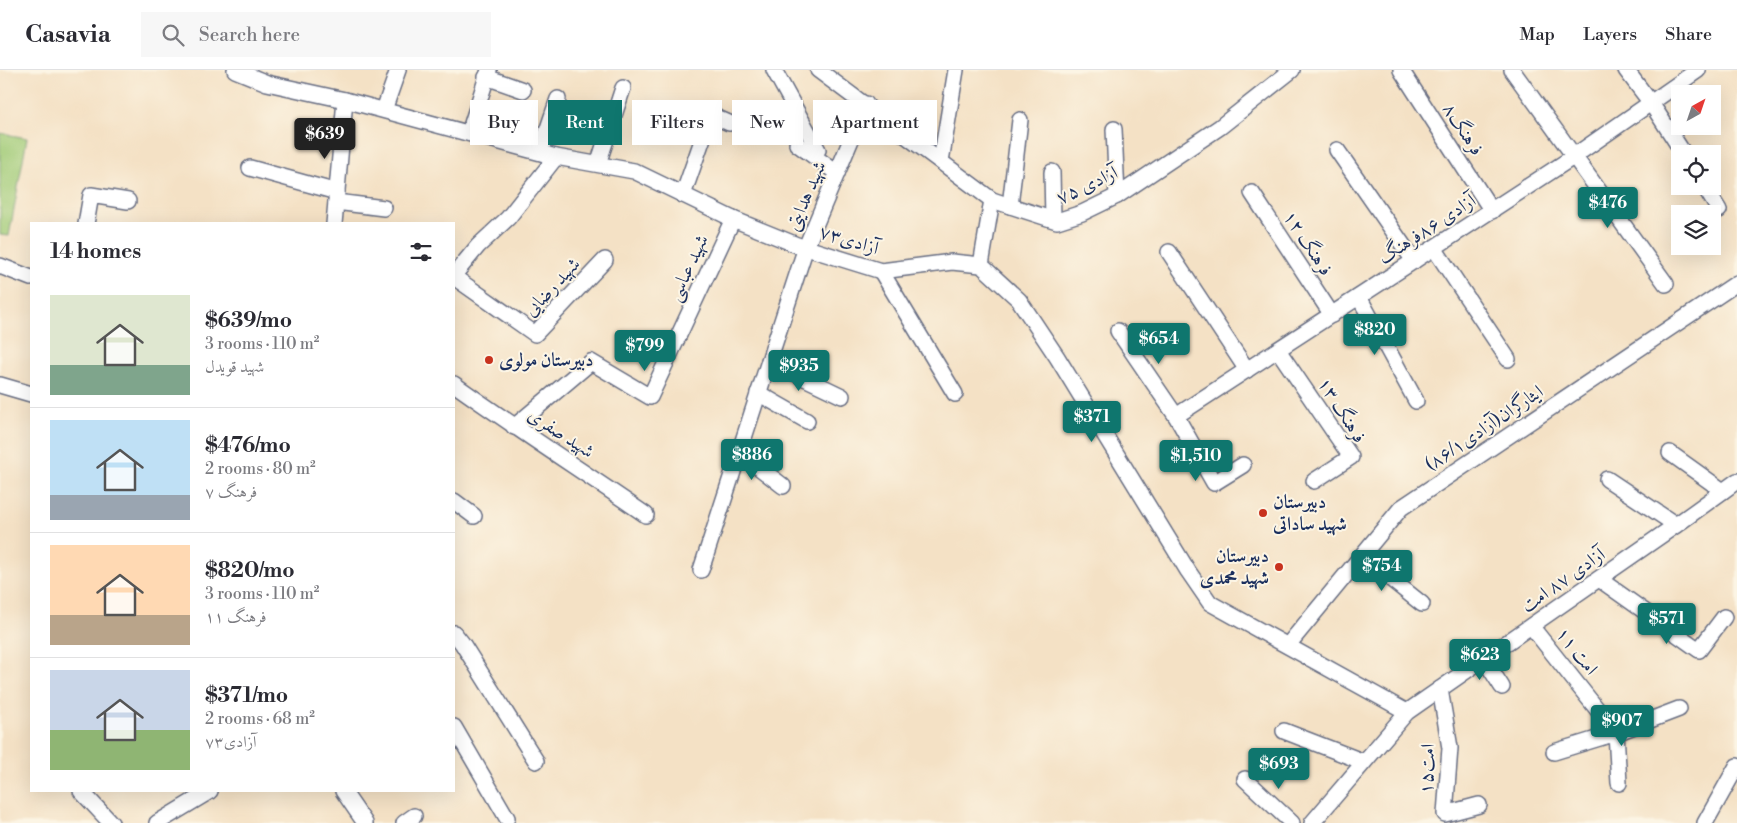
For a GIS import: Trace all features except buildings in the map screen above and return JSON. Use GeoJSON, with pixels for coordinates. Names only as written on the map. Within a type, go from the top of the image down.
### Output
{"type":"FeatureCollection","features":[{"type":"Feature","properties":{"kind":"street","name":"آزادی۷۳"},"geometry":{"type":"LineString","coordinates":[[234,70],[267,83],[345,100],[556,157],[634,171],[733,219],[806,247],[881,271],[952,262],[981,265]]}},
{"type":"Feature","properties":{"kind":"street"},"geometry":{"type":"LineString","coordinates":[[384,110],[398,70]]}},
{"type":"Feature","properties":{"kind":"street"},"geometry":{"type":"LineString","coordinates":[[774,70],[818,150]]}},
{"type":"Feature","properties":{"kind":"street","name":"آزادی ۷۵"},"geometry":{"type":"LineString","coordinates":[[818,70],[860,100]]}},
{"type":"Feature","properties":{"kind":"street"},"geometry":{"type":"LineString","coordinates":[[941,161],[956,70]]}},
{"type":"Feature","properties":{"kind":"street","name":"آزادی ۷۵"},"geometry":{"type":"LineString","coordinates":[[920,145],[992,200],[1057,221],[1082,213],[1117,196],[1220,127],[1292,70]]}},
{"type":"Feature","properties":{"kind":"street","name":"فرهنگ۸"},"geometry":{"type":"LineString","coordinates":[[1400,70],[1492,210]]}},
{"type":"Feature","properties":{"kind":"street"},"geometry":{"type":"LineString","coordinates":[[1512,70],[1666,284]]}},
{"type":"Feature","properties":{"kind":"street"},"geometry":{"type":"LineString","coordinates":[[1626,70],[1651,102],[1678,145]]}},
{"type":"Feature","properties":{"kind":"street","name":"آزادی ۸۶فرهنگ"},"geometry":{"type":"LineString","coordinates":[[1176,416],[1575,156],[1698,70]]}},
{"type":"Feature","properties":{"kind":"street"},"geometry":{"type":"LineString","coordinates":[[469,133],[488,74],[523,90]]}},
{"type":"Feature","properties":{"kind":"street"},"geometry":{"type":"LineString","coordinates":[[598,164],[623,88]]}},
{"type":"Feature","properties":{"kind":"street"},"geometry":{"type":"LineString","coordinates":[[540,152],[558,99]]}},
{"type":"Feature","properties":{"kind":"street"},"geometry":{"type":"LineString","coordinates":[[334,222],[345,100]]}},
{"type":"Feature","properties":{"kind":"street"},"geometry":{"type":"LineString","coordinates":[[683,195],[711,115],[729,123]]}},
{"type":"Feature","properties":{"kind":"street"},"geometry":{"type":"LineString","coordinates":[[1010,206],[1020,120]]}},
{"type":"Feature","properties":{"kind":"street"},"geometry":{"type":"LineString","coordinates":[[1114,129],[1117,196]]}},
{"type":"Feature","properties":{"kind":"street"},"geometry":{"type":"LineString","coordinates":[[798,145],[837,173]]}},
{"type":"Feature","properties":{"kind":"street","name":"شهید هدایتی"},"geometry":{"type":"LineString","coordinates":[[701,570],[806,247],[849,145]]}},
{"type":"Feature","properties":{"kind":"street"},"geometry":{"type":"LineString","coordinates":[[1337,150],[1414,262]]}},
{"type":"Feature","properties":{"kind":"street"},"geometry":{"type":"LineString","coordinates":[[455,275],[478,246],[508,218],[556,157]]}},
{"type":"Feature","properties":{"kind":"street"},"geometry":{"type":"LineString","coordinates":[[250,168],[336,197],[384,208]]}},
{"type":"Feature","properties":{"kind":"street"},"geometry":{"type":"LineString","coordinates":[[1052,172],[1053,219]]}},
{"type":"Feature","properties":{"kind":"street","name":"فرهنگ ۱۲"},"geometry":{"type":"LineString","coordinates":[[1252,193],[1332,315]]}},
{"type":"Feature","properties":{"kind":"street"},"geometry":{"type":"LineString","coordinates":[[86,222],[92,195],[128,201]]}},
{"type":"Feature","properties":{"kind":"street"},"geometry":{"type":"LineString","coordinates":[[992,200],[981,265],[1019,300],[1057,357],[1188,571],[1210,603],[1407,712]]}},
{"type":"Feature","properties":{"kind":"street","name":"شهید عباسی"},"geometry":{"type":"LineString","coordinates":[[514,427],[591,362],[650,397],[733,219]]}},
{"type":"Feature","properties":{"kind":"street"},"geometry":{"type":"LineString","coordinates":[[1434,248],[1508,359]]}},
{"type":"Feature","properties":{"kind":"street"},"geometry":{"type":"LineString","coordinates":[[1169,252],[1247,370]]}},
{"type":"Feature","properties":{"kind":"street","name":"شهید رضایی"},"geometry":{"type":"LineString","coordinates":[[455,277],[534,334],[605,260]]}},
{"type":"Feature","properties":{"kind":"street"},"geometry":{"type":"LineString","coordinates":[[0,266],[30,278]]}},
{"type":"Feature","properties":{"kind":"street"},"geometry":{"type":"LineString","coordinates":[[881,271],[955,394]]}},
{"type":"Feature","properties":{"kind":"street","name":"ایثارگران(آزادی۸۶/۱)"},"geometry":{"type":"LineString","coordinates":[[1288,645],[1401,508],[1737,283]]}},
{"type":"Feature","properties":{"kind":"street"},"geometry":{"type":"LineString","coordinates":[[1359,297],[1416,401]]}},
{"type":"Feature","properties":{"kind":"street"},"geometry":{"type":"LineString","coordinates":[[1118,331],[1176,416],[1214,483],[1243,465]]}},
{"type":"Feature","properties":{"kind":"street","name":"فرهنگ ۱۳"},"geometry":{"type":"LineString","coordinates":[[1278,350],[1351,457],[1314,481]]}},
{"type":"Feature","properties":{"kind":"street"},"geometry":{"type":"LineString","coordinates":[[769,361],[842,396]]}},
{"type":"Feature","properties":{"kind":"street"},"geometry":{"type":"LineString","coordinates":[[0,385],[30,394]]}},
{"type":"Feature","properties":{"kind":"street","name":"شهید صفری"},"geometry":{"type":"LineString","coordinates":[[455,385],[514,427],[646,515]]}},
{"type":"Feature","properties":{"kind":"street"},"geometry":{"type":"LineString","coordinates":[[758,393],[807,422]]}},
{"type":"Feature","properties":{"kind":"street"},"geometry":{"type":"LineString","coordinates":[[739,452],[784,486]]}},
{"type":"Feature","properties":{"kind":"street"},"geometry":{"type":"LineString","coordinates":[[1670,453],[1723,491]]}},
{"type":"Feature","properties":{"kind":"street"},"geometry":{"type":"LineString","coordinates":[[1607,479],[1676,525]]}},
{"type":"Feature","properties":{"kind":"street","name":"آزادی ۸۷ امت"},"geometry":{"type":"LineString","coordinates":[[1312,823],[1407,712],[1737,481]]}},
{"type":"Feature","properties":{"kind":"street"},"geometry":{"type":"LineString","coordinates":[[455,503],[474,516]]}},
{"type":"Feature","properties":{"kind":"street"},"geometry":{"type":"LineString","coordinates":[[1362,556],[1422,604]]}},
{"type":"Feature","properties":{"kind":"street"},"geometry":{"type":"LineString","coordinates":[[1599,579],[1699,650],[1724,617]]}},
{"type":"Feature","properties":{"kind":"street","name":"امت ۱۱"},"geometry":{"type":"LineString","coordinates":[[1531,626],[1616,733]]}},
{"type":"Feature","properties":{"kind":"street"},"geometry":{"type":"LineString","coordinates":[[456,641],[536,761]]}},
{"type":"Feature","properties":{"kind":"street"},"geometry":{"type":"LineString","coordinates":[[1484,659],[1502,687]]}},
{"type":"Feature","properties":{"kind":"street","name":"امت۱۵"},"geometry":{"type":"LineString","coordinates":[[1440,689],[1450,748],[1445,814],[1479,805]]}},
{"type":"Feature","properties":{"kind":"street"},"geometry":{"type":"LineString","coordinates":[[1554,752],[1616,733],[1679,709]]}},
{"type":"Feature","properties":{"kind":"street"},"geometry":{"type":"LineString","coordinates":[[455,729],[507,818]]}},
{"type":"Feature","properties":{"kind":"street"},"geometry":{"type":"LineString","coordinates":[[1284,731],[1364,762]]}},
{"type":"Feature","properties":{"kind":"street"},"geometry":{"type":"LineString","coordinates":[[1616,733],[1619,783]]}},
{"type":"Feature","properties":{"kind":"street"},"geometry":{"type":"LineString","coordinates":[[1705,823],[1737,766]]}},
{"type":"Feature","properties":{"kind":"street"},"geometry":{"type":"LineString","coordinates":[[1245,779],[1292,823]]}},
{"type":"Feature","properties":{"kind":"street"},"geometry":{"type":"LineString","coordinates":[[82,792],[111,823]]}},
{"type":"Feature","properties":{"kind":"street"},"geometry":{"type":"LineString","coordinates":[[158,823],[208,792]]}},
{"type":"Feature","properties":{"kind":"street"},"geometry":{"type":"LineString","coordinates":[[344,792],[365,823]]}},
{"type":"Feature","properties":{"kind":"green space"},"geometry":{"type":"Polygon","coordinates":[[[0,133],[27,138],[9,236],[0,235],[0,133]]]}},
{"type":"Feature","properties":{"kind":"place","name":"دبیرستان مولوی"},"geometry":{"type":"Point","coordinates":[489,360]}},
{"type":"Feature","properties":{"kind":"place","name":"دبیرستان شهید ساداتی"},"geometry":{"type":"Point","coordinates":[1263,513]}},
{"type":"Feature","properties":{"kind":"place","name":"دبیرستان شهید محمدی"},"geometry":{"type":"Point","coordinates":[1279,567]}}]}
